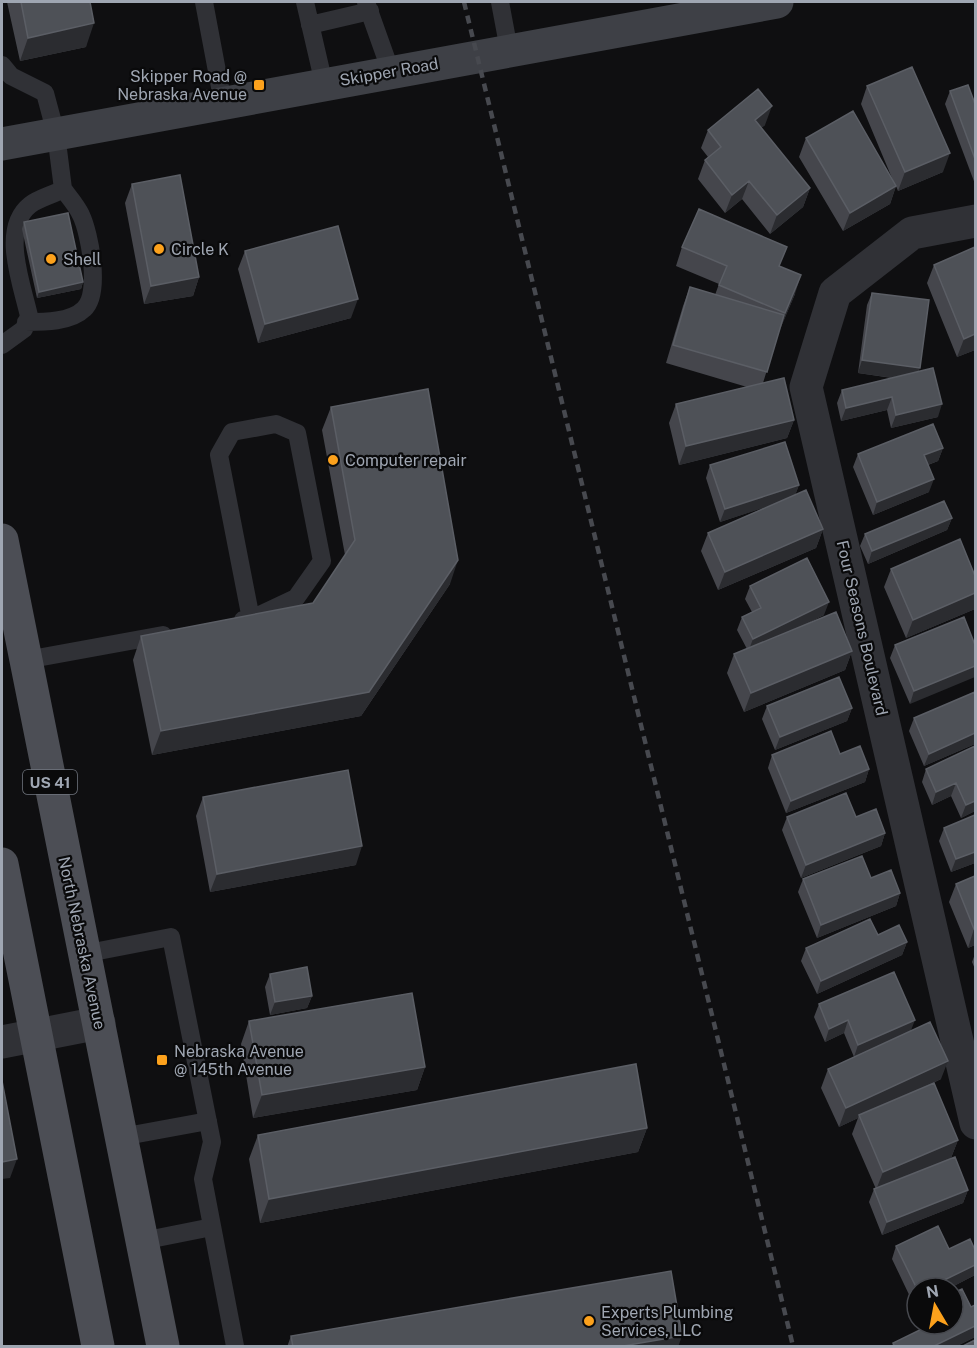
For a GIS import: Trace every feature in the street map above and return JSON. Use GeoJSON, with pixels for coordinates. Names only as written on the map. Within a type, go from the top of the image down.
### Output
{"type":"FeatureCollection","features":[{"type":"Feature","properties":{"kind":"main road","name":"North Nebraska Avenue"},"geometry":{"type":"LineString","coordinates":[[2,540],[163,1347]]}},
{"type":"Feature","properties":{"kind":"main road"},"geometry":{"type":"LineString","coordinates":[[2,864],[98,1347]]}},
{"type":"Feature","properties":{"kind":"street","name":"Skipper Road"},"geometry":{"type":"LineString","coordinates":[[2,144],[777,2]]}},
{"type":"Feature","properties":{"kind":"street","name":"Four Seasons Boulevard"},"geometry":{"type":"LineString","coordinates":[[975,221],[912,232],[835,293],[806,387],[975,1123]]}},
{"type":"Feature","properties":{"kind":"street"},"geometry":{"type":"LineString","coordinates":[[2,1042],[99,1023]]}},
{"type":"Feature","properties":{"kind":"lane"},"geometry":{"type":"LineString","coordinates":[[204,2],[223,103]]}},
{"type":"Feature","properties":{"kind":"lane"},"geometry":{"type":"LineString","coordinates":[[304,2],[324,84]]}},
{"type":"Feature","properties":{"kind":"lane"},"geometry":{"type":"LineString","coordinates":[[500,2],[509,50]]}},
{"type":"Feature","properties":{"kind":"lane"},"geometry":{"type":"LineString","coordinates":[[310,25],[368,6],[391,72]]}},
{"type":"Feature","properties":{"kind":"lane"},"geometry":{"type":"LineString","coordinates":[[2,65],[11,76],[45,93],[56,134],[63,189],[81,214],[94,282],[92,296],[84,309],[46,322],[26,322]]}},
{"type":"Feature","properties":{"kind":"lane"},"geometry":{"type":"LineString","coordinates":[[2,345],[24,329],[29,316],[14,231],[21,216],[31,204],[50,198],[63,189]]}},
{"type":"Feature","properties":{"kind":"lane"},"geometry":{"type":"LineString","coordinates":[[228,623],[251,619],[296,598],[322,561],[297,433],[276,424],[232,432],[219,456],[251,619]]}},
{"type":"Feature","properties":{"kind":"lane"},"geometry":{"type":"LineString","coordinates":[[26,660],[183,631]]}},
{"type":"Feature","properties":{"kind":"lane"},"geometry":{"type":"LineString","coordinates":[[83,954],[171,937],[212,1142],[203,1179],[235,1347]]}},
{"type":"Feature","properties":{"kind":"lane"},"geometry":{"type":"LineString","coordinates":[[121,1137],[208,1121]]}},
{"type":"Feature","properties":{"kind":"lane"},"geometry":{"type":"LineString","coordinates":[[142,1241],[212,1227]]}},
{"type":"Feature","properties":{"kind":"building"},"geometry":{"type":"Polygon","coordinates":[[[21,2],[90,2],[94,23],[28,38],[21,2]]]}},
{"type":"Feature","properties":{"kind":"building"},"geometry":{"type":"Polygon","coordinates":[[[912,67],[950,153],[905,172],[867,86],[912,67]]]}},
{"type":"Feature","properties":{"kind":"building"},"geometry":{"type":"Polygon","coordinates":[[[968,85],[975,104],[975,159],[950,91],[968,85]]]}},
{"type":"Feature","properties":{"kind":"building"},"geometry":{"type":"Polygon","coordinates":[[[758,89],[772,106],[755,120],[810,188],[777,215],[749,181],[732,195],[705,160],[721,147],[708,130],[758,89]]]}},
{"type":"Feature","properties":{"kind":"building"},"geometry":{"type":"Polygon","coordinates":[[[853,111],[896,186],[850,213],[806,138],[853,111]]]}},
{"type":"Feature","properties":{"kind":"building","name":"Circle K"},"geometry":{"type":"Polygon","coordinates":[[[180,175],[199,277],[151,286],[132,184],[180,175]]]}},
{"type":"Feature","properties":{"kind":"building"},"geometry":{"type":"Polygon","coordinates":[[[699,209],[787,247],[779,266],[801,275],[785,313],[719,285],[727,266],[682,247],[699,209]]]}},
{"type":"Feature","properties":{"kind":"building","name":"Shell"},"geometry":{"type":"Polygon","coordinates":[[[68,213],[83,282],[39,292],[24,222],[68,213]]]}},
{"type":"Feature","properties":{"kind":"building"},"geometry":{"type":"Polygon","coordinates":[[[338,226],[358,299],[265,324],[245,251],[338,226]]]}},
{"type":"Feature","properties":{"kind":"building"},"geometry":{"type":"Polygon","coordinates":[[[975,247],[975,334],[964,339],[934,265],[975,247]]]}},
{"type":"Feature","properties":{"kind":"building"},"geometry":{"type":"Polygon","coordinates":[[[690,287],[784,315],[767,372],[673,345],[690,287]]]}},
{"type":"Feature","properties":{"kind":"building"},"geometry":{"type":"Polygon","coordinates":[[[872,293],[929,300],[920,368],[862,360],[872,293]]]}},
{"type":"Feature","properties":{"kind":"building"},"geometry":{"type":"Polygon","coordinates":[[[933,368],[942,404],[896,415],[892,397],[846,408],[842,390],[933,368]]]}},
{"type":"Feature","properties":{"kind":"building"},"geometry":{"type":"Polygon","coordinates":[[[784,378],[794,420],[686,446],[676,404],[784,378]]]}},
{"type":"Feature","properties":{"kind":"building"},"geometry":{"type":"Polygon","coordinates":[[[428,389],[458,560],[369,692],[161,731],[141,636],[313,603],[355,540],[331,407],[428,389]]]}},
{"type":"Feature","properties":{"kind":"building"},"geometry":{"type":"Polygon","coordinates":[[[933,424],[943,448],[924,455],[934,479],[877,502],[858,454],[933,424]]]}},
{"type":"Feature","properties":{"kind":"building"},"geometry":{"type":"Polygon","coordinates":[[[785,442],[799,485],[725,509],[710,465],[785,442]]]}},
{"type":"Feature","properties":{"kind":"building"},"geometry":{"type":"Polygon","coordinates":[[[806,490],[823,529],[725,572],[708,533],[806,490]]]}},
{"type":"Feature","properties":{"kind":"building"},"geometry":{"type":"Polygon","coordinates":[[[944,501],[952,518],[872,551],[865,534],[944,501]]]}},
{"type":"Feature","properties":{"kind":"building"},"geometry":{"type":"Polygon","coordinates":[[[960,539],[975,576],[975,593],[913,620],[891,569],[960,539]]]}},
{"type":"Feature","properties":{"kind":"building"},"geometry":{"type":"Polygon","coordinates":[[[807,558],[829,602],[753,639],[742,617],[761,608],[750,586],[807,558]]]}},
{"type":"Feature","properties":{"kind":"building"},"geometry":{"type":"Polygon","coordinates":[[[836,612],[852,651],[751,693],[734,654],[836,612]]]}},
{"type":"Feature","properties":{"kind":"building"},"geometry":{"type":"Polygon","coordinates":[[[964,617],[975,645],[975,666],[914,691],[895,645],[964,617]]]}},
{"type":"Feature","properties":{"kind":"building"},"geometry":{"type":"Polygon","coordinates":[[[839,677],[852,708],[780,737],[767,706],[839,677]]]}},
{"type":"Feature","properties":{"kind":"building"},"geometry":{"type":"Polygon","coordinates":[[[975,692],[975,733],[929,754],[914,718],[975,692]]]}},
{"type":"Feature","properties":{"kind":"building"},"geometry":{"type":"Polygon","coordinates":[[[831,731],[840,754],[860,746],[869,769],[791,801],[772,755],[831,731]]]}},
{"type":"Feature","properties":{"kind":"building"},"geometry":{"type":"Polygon","coordinates":[[[975,746],[975,801],[966,805],[956,783],[936,792],[926,769],[975,746]]]}},
{"type":"Feature","properties":{"kind":"building"},"geometry":{"type":"Polygon","coordinates":[[[348,770],[362,846],[217,874],[203,797],[348,770]]]}},
{"type":"Feature","properties":{"kind":"building"},"geometry":{"type":"Polygon","coordinates":[[[846,793],[856,817],[876,809],[885,833],[806,865],[787,817],[846,793]]]}},
{"type":"Feature","properties":{"kind":"building"},"geometry":{"type":"Polygon","coordinates":[[[975,815],[975,852],[956,859],[944,828],[975,815]]]}},
{"type":"Feature","properties":{"kind":"building"},"geometry":{"type":"Polygon","coordinates":[[[862,856],[871,878],[891,870],[900,893],[821,925],[803,879],[862,856]]]}},
{"type":"Feature","properties":{"kind":"building"},"geometry":{"type":"Polygon","coordinates":[[[975,876],[975,929],[974,929],[956,884],[975,876]]]}},
{"type":"Feature","properties":{"kind":"building"},"geometry":{"type":"Polygon","coordinates":[[[870,919],[878,935],[899,925],[907,942],[821,981],[806,948],[870,919]]]}},
{"type":"Feature","properties":{"kind":"building"},"geometry":{"type":"Polygon","coordinates":[[[307,967],[312,996],[275,1002],[270,974],[307,967]]]}},
{"type":"Feature","properties":{"kind":"building"},"geometry":{"type":"Polygon","coordinates":[[[894,972],[915,1020],[858,1045],[848,1020],[829,1029],[819,1004],[894,972]]]}},
{"type":"Feature","properties":{"kind":"building"},"geometry":{"type":"Polygon","coordinates":[[[412,993],[425,1067],[262,1095],[249,1021],[412,993]]]}},
{"type":"Feature","properties":{"kind":"building"},"geometry":{"type":"Polygon","coordinates":[[[930,1022],[948,1061],[846,1108],[828,1069],[930,1022]]]}},
{"type":"Feature","properties":{"kind":"building"},"geometry":{"type":"Polygon","coordinates":[[[636,1064],[647,1128],[269,1199],[258,1135],[636,1064]]]}},
{"type":"Feature","properties":{"kind":"building"},"geometry":{"type":"Polygon","coordinates":[[[2,1081],[17,1159],[2,1162],[2,1081]]]}},
{"type":"Feature","properties":{"kind":"building"},"geometry":{"type":"Polygon","coordinates":[[[934,1083],[958,1140],[883,1172],[859,1115],[934,1083]]]}},
{"type":"Feature","properties":{"kind":"building"},"geometry":{"type":"Polygon","coordinates":[[[955,1157],[968,1190],[887,1222],[874,1189],[955,1157]]]}},
{"type":"Feature","properties":{"kind":"building"},"geometry":{"type":"Polygon","coordinates":[[[938,1226],[949,1249],[970,1239],[975,1250],[975,1265],[953,1276],[911,1276],[896,1246],[938,1226]]]}},
{"type":"Feature","properties":{"kind":"building"},"geometry":{"type":"Polygon","coordinates":[[[671,1271],[682,1336],[617,1347],[293,1347],[291,1336],[671,1271]]]}},
{"type":"Feature","properties":{"kind":"building"},"geometry":{"type":"Polygon","coordinates":[[[965,1295],[971,1307],[975,1305],[975,1326],[965,1331],[965,1295]]]}},
{"type":"Feature","properties":{"kind":"building"},"geometry":{"type":"Polygon","coordinates":[[[907,1336],[955,1336],[932,1347],[895,1347],[893,1343],[907,1336]]]}},
{"type":"Feature","properties":{"kind":"building"},"geometry":{"type":"Polygon","coordinates":[[[975,1340],[975,1347],[961,1347],[975,1340]]]}},
{"type":"Feature","properties":{"kind":"railway"},"geometry":{"type":"LineString","coordinates":[[464,2],[793,1346]]}},
{"type":"Feature","properties":{"kind":"place","name":"Skipper Road @ Nebraska Avenue"},"geometry":{"type":"Point","coordinates":[259,85]}},
{"type":"Feature","properties":{"kind":"place","name":"Circle K"},"geometry":{"type":"Point","coordinates":[159,249]}},
{"type":"Feature","properties":{"kind":"place","name":"Shell"},"geometry":{"type":"Point","coordinates":[51,259]}},
{"type":"Feature","properties":{"kind":"place","name":"Computer repair"},"geometry":{"type":"Point","coordinates":[333,460]}},
{"type":"Feature","properties":{"kind":"place","name":"Nebraska Avenue @ 145th Avenue"},"geometry":{"type":"Point","coordinates":[162,1060]}},
{"type":"Feature","properties":{"kind":"place","name":"Experts Plumbing Services, LLC"},"geometry":{"type":"Point","coordinates":[589,1321]}}]}
